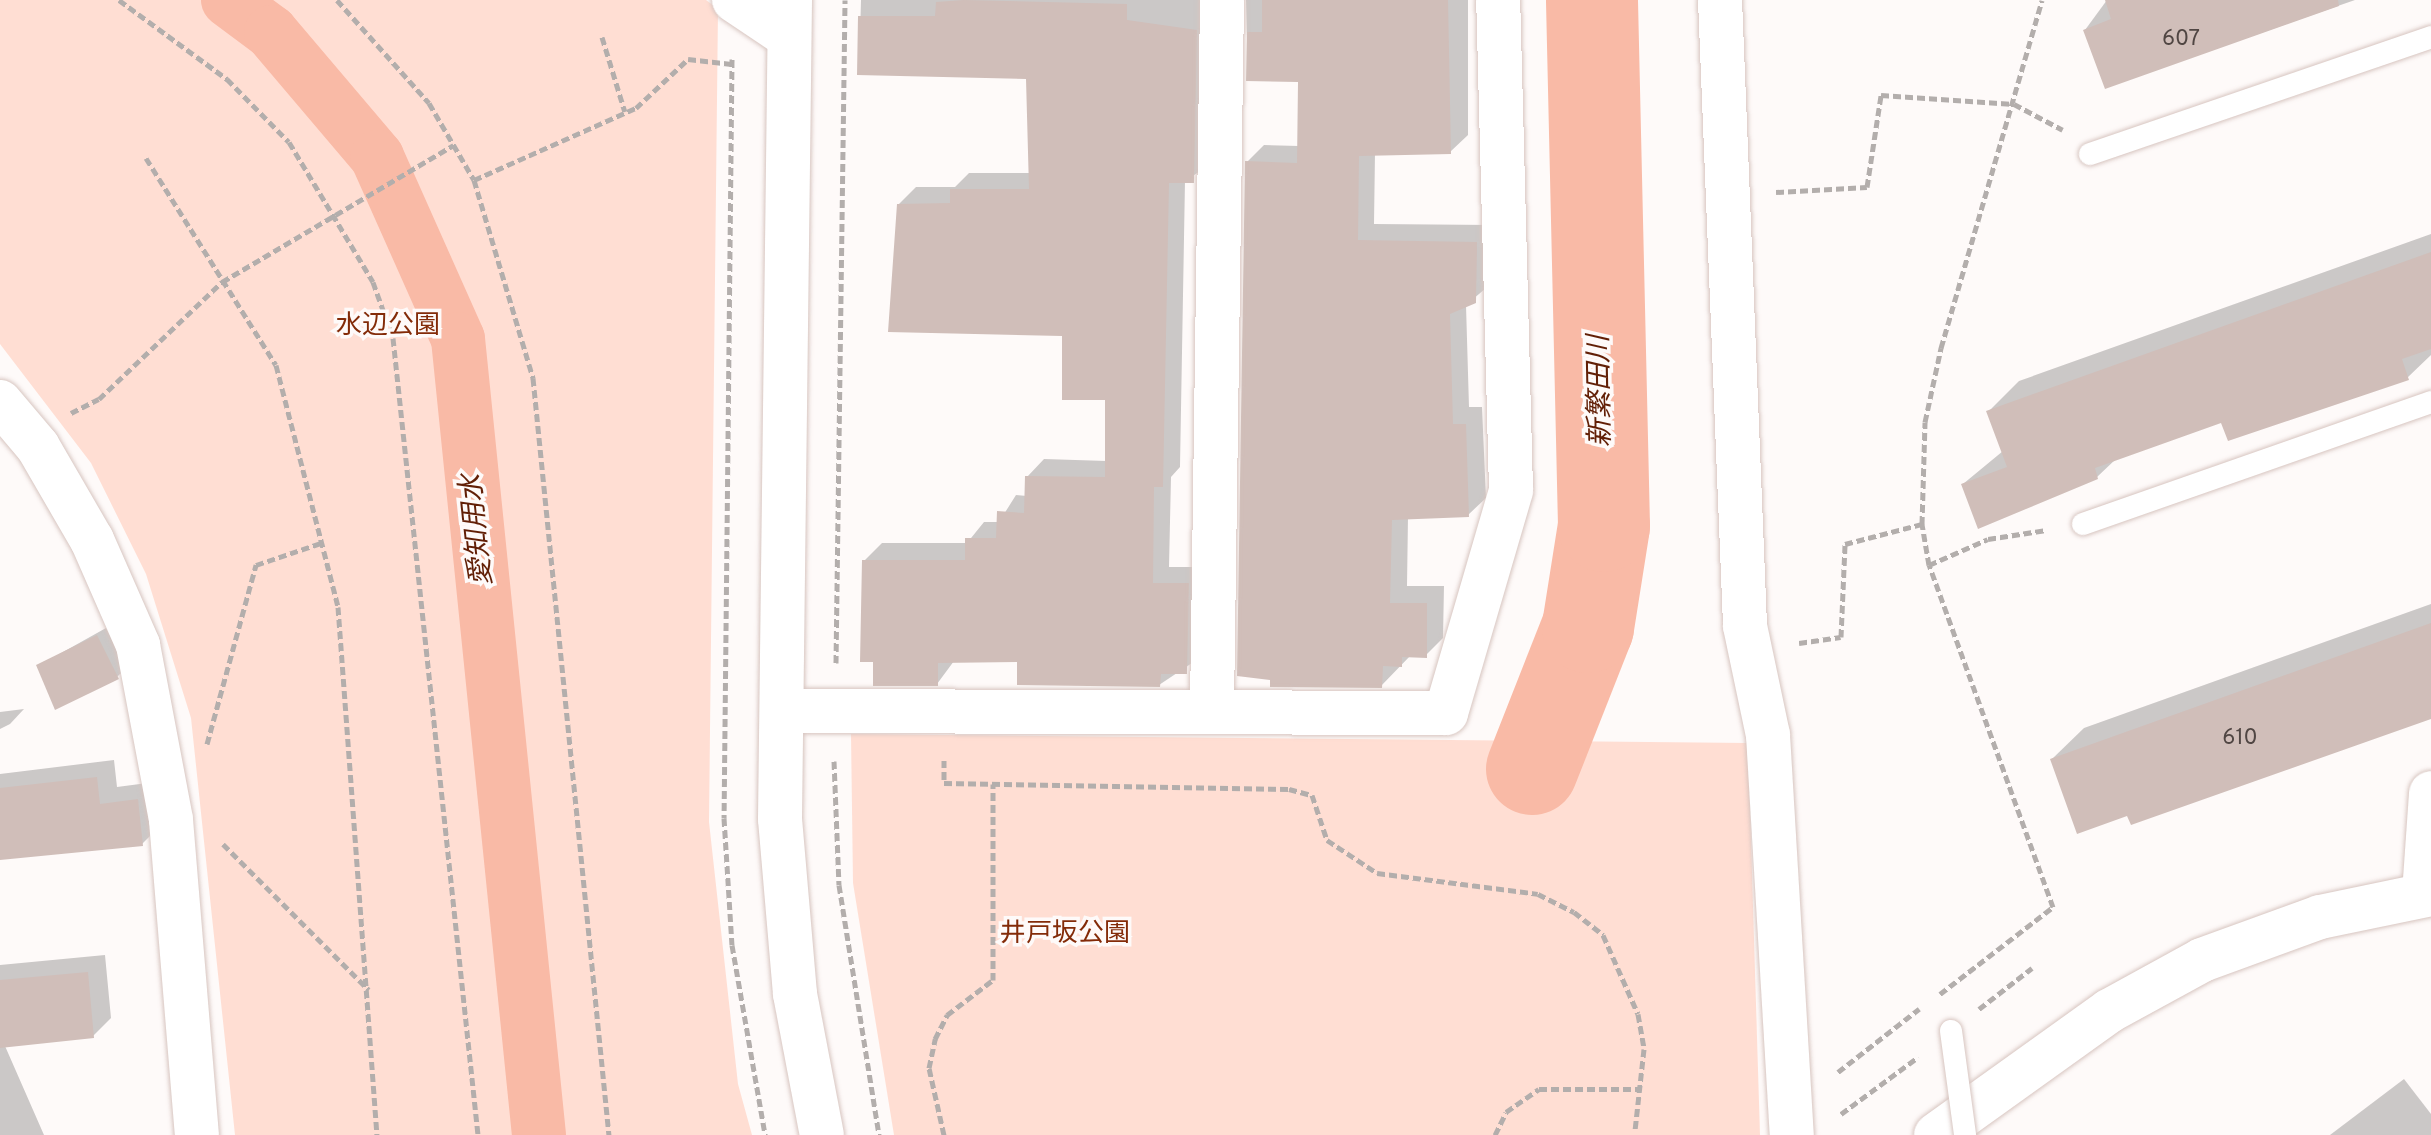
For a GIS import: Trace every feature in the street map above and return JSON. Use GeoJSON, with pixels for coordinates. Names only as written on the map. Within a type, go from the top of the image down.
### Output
{"type":"FeatureCollection","features":[{"type":"Feature","properties":{"kind":"street"},"geometry":{"type":"LineString","coordinates":[[734,0],[789,18],[782,711],[784,905],[822,1135]]}},
{"type":"Feature","properties":{"kind":"street"},"geometry":{"type":"LineString","coordinates":[[1212,707],[1222,0]]}},
{"type":"Feature","properties":{"kind":"street"},"geometry":{"type":"LineString","coordinates":[[782,711],[1212,707],[1446,713],[1511,490],[1498,0]]}},
{"type":"Feature","properties":{"kind":"street"},"geometry":{"type":"LineString","coordinates":[[1720,0],[1750,650],[1768,735],[1792,1135]]}},
{"type":"Feature","properties":{"kind":"street"},"geometry":{"type":"LineString","coordinates":[[0,402],[38,447],[92,540],[138,645],[171,820],[197,1135]]}},
{"type":"Feature","properties":{"kind":"street"},"geometry":{"type":"LineString","coordinates":[[1936,1135],[2109,1011],[2202,960],[2320,917],[2428,894],[2431,793]]}},
{"type":"Feature","properties":{"kind":"lane"},"geometry":{"type":"LineString","coordinates":[[2090,154],[2431,37]]}},
{"type":"Feature","properties":{"kind":"lane"},"geometry":{"type":"LineString","coordinates":[[2083,524],[2431,402]]}},
{"type":"Feature","properties":{"kind":"lane"},"geometry":{"type":"LineString","coordinates":[[1951,1031],[1965,1135]]}},
{"type":"Feature","properties":{"kind":"path"},"geometry":{"type":"LineString","coordinates":[[119,0],[227,79],[289,142],[335,212],[393,338],[406,412],[478,1135]]}},
{"type":"Feature","properties":{"kind":"path"},"geometry":{"type":"LineString","coordinates":[[337,0],[391,55],[454,145],[474,180],[533,378],[609,1135]]}},
{"type":"Feature","properties":{"kind":"path"},"geometry":{"type":"LineString","coordinates":[[845,0],[835,710],[839,885],[879,1135]]}},
{"type":"Feature","properties":{"kind":"path"},"geometry":{"type":"LineString","coordinates":[[1833,1076],[2053,907],[1929,565],[1922,524],[1925,422],[1941,348],[2014,104],[2014,78],[2042,0]]}},
{"type":"Feature","properties":{"kind":"path"},"geometry":{"type":"LineString","coordinates":[[602,37],[625,112]]}},
{"type":"Feature","properties":{"kind":"path"},"geometry":{"type":"LineString","coordinates":[[474,180],[625,112],[688,59],[732,64]]}},
{"type":"Feature","properties":{"kind":"path"},"geometry":{"type":"LineString","coordinates":[[1727,195],[1867,187],[1881,95],[2014,104],[2045,125],[2078,134],[2090,154]]}},
{"type":"Feature","properties":{"kind":"path"},"geometry":{"type":"LineString","coordinates":[[64,416],[99,399],[222,282],[335,212],[454,145]]}},
{"type":"Feature","properties":{"kind":"path"},"geometry":{"type":"LineString","coordinates":[[146,158],[276,365],[338,607],[370,990],[377,1135]]}},
{"type":"Feature","properties":{"kind":"path"},"geometry":{"type":"LineString","coordinates":[[1750,650],[1841,637],[1845,544],[1922,524]]}},
{"type":"Feature","properties":{"kind":"path"},"geometry":{"type":"LineString","coordinates":[[1929,565],[1988,539],[2083,524]]}},
{"type":"Feature","properties":{"kind":"path"},"geometry":{"type":"LineString","coordinates":[[206,749],[256,565],[321,543]]}},
{"type":"Feature","properties":{"kind":"path"},"geometry":{"type":"LineString","coordinates":[[943,711],[944,783],[1289,789],[1312,795],[1327,840],[1377,873],[1538,894],[1603,935],[1624,972],[1644,1049],[1635,1130]]}},
{"type":"Feature","properties":{"kind":"path"},"geometry":{"type":"LineString","coordinates":[[944,1135],[929,1068],[935,1039],[947,1015],[993,980],[993,784]]}},
{"type":"Feature","properties":{"kind":"path"},"geometry":{"type":"LineString","coordinates":[[216,839],[370,990]]}},
{"type":"Feature","properties":{"kind":"path"},"geometry":{"type":"LineString","coordinates":[[1835,1106],[1842,1116],[2032,968]]}},
{"type":"Feature","properties":{"kind":"path"},"geometry":{"type":"LineString","coordinates":[[1495,1135],[1506,1112],[1539,1089],[1640,1089]]}},
{"type":"Feature","properties":{"kind":"green space","name":"水辺公園"},"geometry":{"type":"Polygon","coordinates":[[[0,0],[706,0],[718,9],[709,822],[738,1084],[752,1135],[235,1135],[191,718],[146,574],[91,463],[0,344],[0,0]]]}},
{"type":"Feature","properties":{"kind":"green space","name":"井戸坂公園"},"geometry":{"type":"Polygon","coordinates":[[[851,734],[1748,743],[1760,1135],[894,1135],[853,883],[851,734]]]}},
{"type":"Feature","properties":{"kind":"building"},"geometry":{"type":"Polygon","coordinates":[[[1262,0],[1448,0],[1451,154],[1359,156],[1358,240],[1477,242],[1476,303],[1450,314],[1453,424],[1466,424],[1469,517],[1392,520],[1390,603],[1427,603],[1427,658],[1402,657],[1402,667],[1383,666],[1382,688],[1270,687],[1270,680],[1237,676],[1245,161],[1297,163],[1298,82],[1246,81],[1247,32],[1262,32],[1262,0]]]}},
{"type":"Feature","properties":{"kind":"building"},"geometry":{"type":"Polygon","coordinates":[[[2105,0],[2338,0],[2339,6],[2105,89],[2083,30],[2111,19],[2105,0]]]}},
{"type":"Feature","properties":{"kind":"building"},"geometry":{"type":"Polygon","coordinates":[[[936,2],[1127,4],[1127,20],[1197,30],[1194,183],[1169,183],[1163,487],[1154,487],[1153,583],[1189,583],[1187,674],[1161,674],[1160,687],[1017,685],[1017,662],[938,663],[938,686],[873,686],[873,662],[860,662],[862,560],[965,560],[965,538],[996,538],[997,511],[1024,513],[1025,476],[1105,477],[1105,400],[1062,400],[1062,336],[888,332],[897,204],[950,203],[950,189],[1029,189],[1026,79],[857,75],[858,16],[935,16],[936,2]]]}},
{"type":"Feature","properties":{"kind":"building"},"geometry":{"type":"Polygon","coordinates":[[[2431,252],[2431,349],[2402,359],[2409,380],[2228,441],[2221,423],[2095,468],[2098,479],[1978,529],[1961,484],[2007,467],[1986,411],[2431,252]]]}},
{"type":"Feature","properties":{"kind":"building"},"geometry":{"type":"Polygon","coordinates":[[[2431,623],[2431,719],[2131,825],[2127,816],[2077,834],[2050,759],[2431,623]]]}},
{"type":"Feature","properties":{"kind":"building"},"geometry":{"type":"Polygon","coordinates":[[[97,635],[119,679],[55,710],[36,665],[97,635]]]}},
{"type":"Feature","properties":{"kind":"building"},"geometry":{"type":"Polygon","coordinates":[[[97,777],[100,804],[138,799],[143,846],[0,860],[0,788],[97,777]]]}},
{"type":"Feature","properties":{"kind":"building"},"geometry":{"type":"Polygon","coordinates":[[[88,972],[94,1038],[0,1048],[0,980],[88,972]]]}},
{"type":"Feature","properties":{"kind":"waterway","name":"愛知用水"},"geometry":{"type":"LineString","coordinates":[[228,0],[271,32],[377,157],[458,339],[539,1135]]}},
{"type":"Feature","properties":{"kind":"waterway","name":"新繁田川"},"geometry":{"type":"LineString","coordinates":[[1532,769],[1588,627],[1604,526],[1592,0]]}}]}
